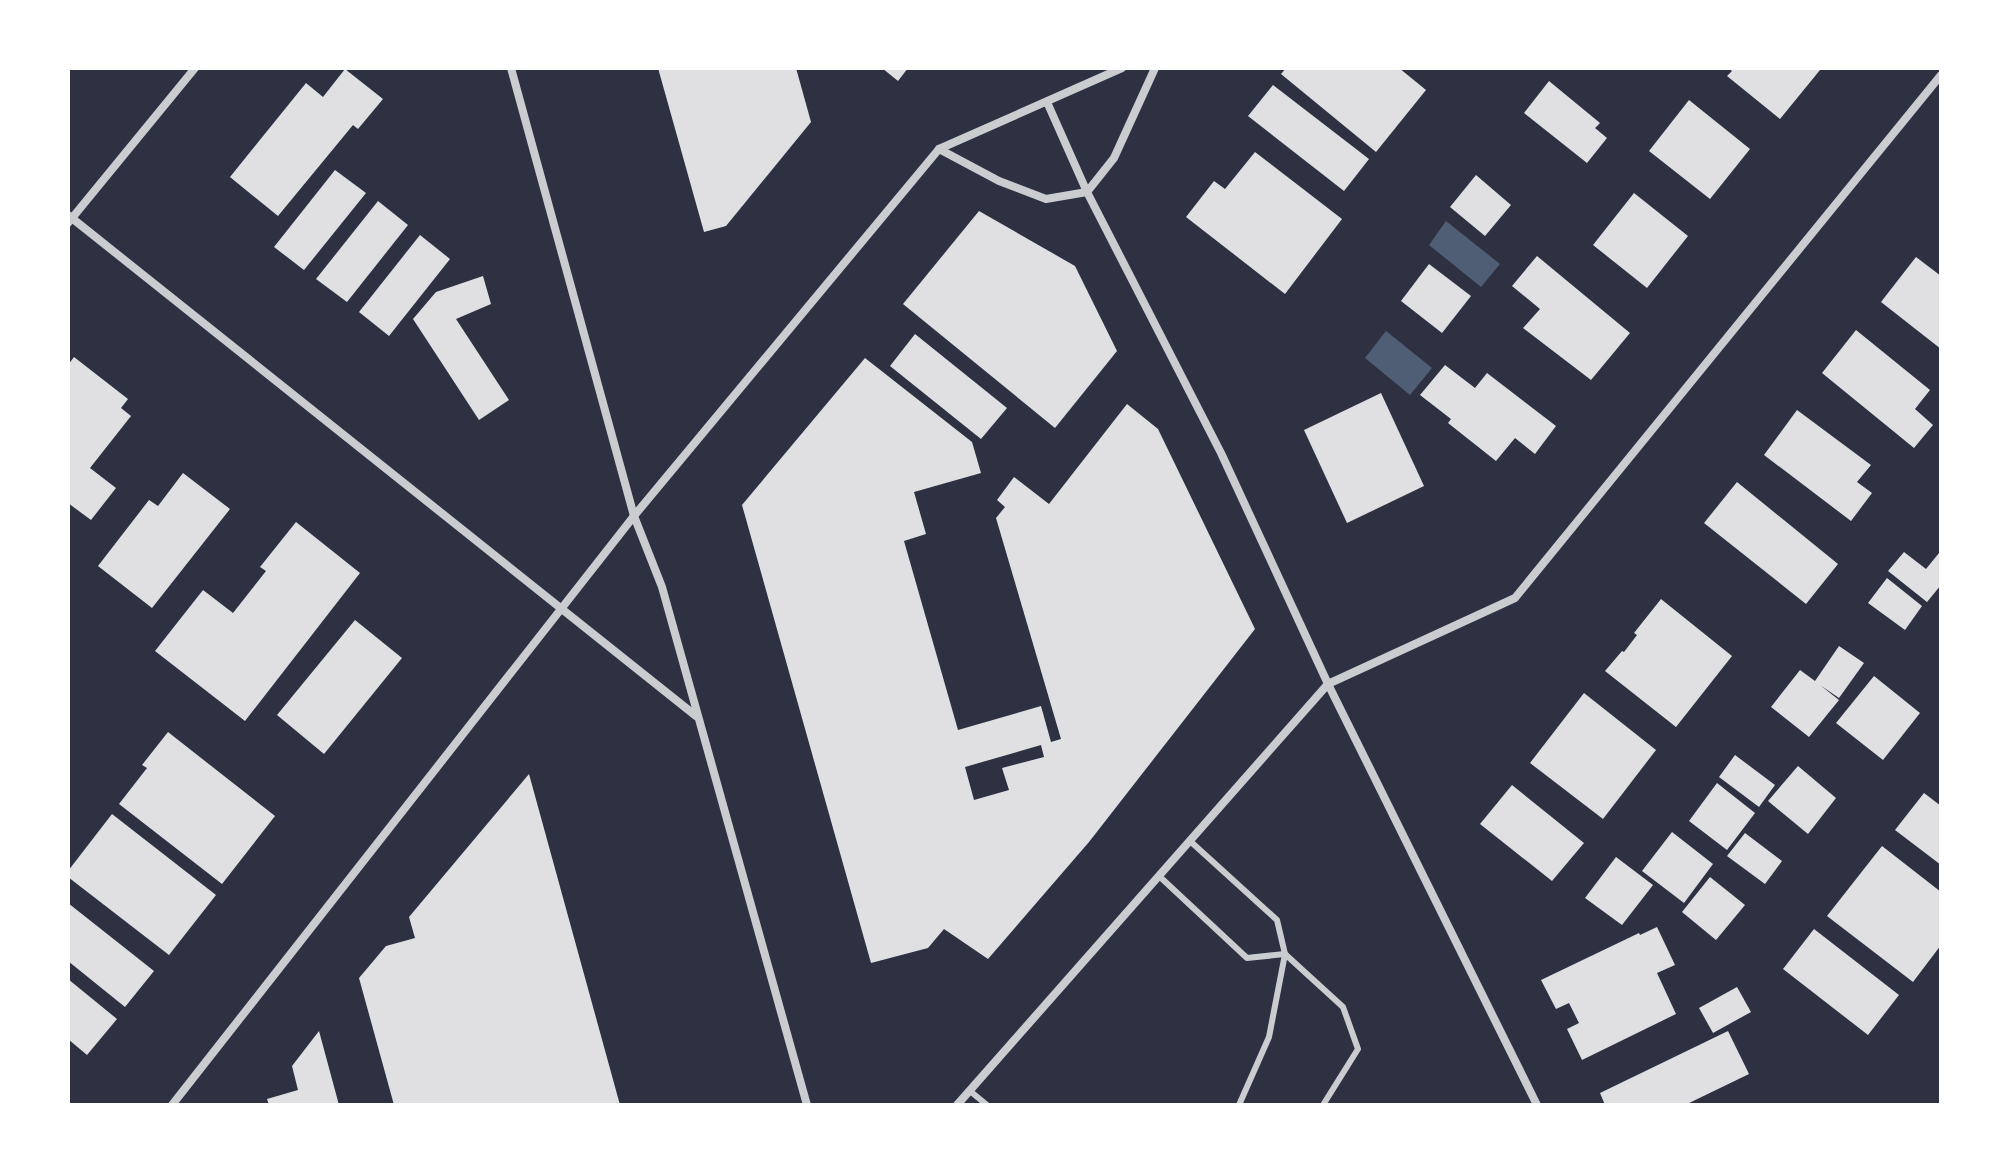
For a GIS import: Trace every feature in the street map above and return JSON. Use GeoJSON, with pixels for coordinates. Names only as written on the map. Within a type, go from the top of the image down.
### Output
{"type":"FeatureCollection","features":[{"type":"Feature","properties":{"kind":"street"},"geometry":{"type":"LineString","coordinates":[[195,68],[69,219],[697,717]]}},
{"type":"Feature","properties":{"kind":"street"},"geometry":{"type":"LineString","coordinates":[[511,68],[634,516],[662,587],[807,1105]]}},
{"type":"Feature","properties":{"kind":"street"},"geometry":{"type":"LineString","coordinates":[[172,1105],[634,516],[939,149],[1122,68]]}},
{"type":"Feature","properties":{"kind":"street"},"geometry":{"type":"LineString","coordinates":[[939,149],[999,181],[1046,199],[1087,192],[1114,158],[1155,68]]}},
{"type":"Feature","properties":{"kind":"street"},"geometry":{"type":"LineString","coordinates":[[957,1105],[1328,684],[1515,598],[1941,75]]}},
{"type":"Feature","properties":{"kind":"street"},"geometry":{"type":"LineString","coordinates":[[1047,102],[1087,192],[1221,453],[1328,684],[1537,1105]]}},
{"type":"Feature","properties":{"kind":"lane"},"geometry":{"type":"LineString","coordinates":[[1190,841],[1277,920],[1285,954],[1269,1037],[1239,1105]]}},
{"type":"Feature","properties":{"kind":"lane"},"geometry":{"type":"LineString","coordinates":[[1159,876],[1247,958],[1285,954],[1343,1007],[1358,1049],[1323,1105]]}},
{"type":"Feature","properties":{"kind":"lane"},"geometry":{"type":"LineString","coordinates":[[970,1091],[987,1105]]}},
{"type":"Feature","properties":{"kind":"water"},"geometry":{"type":"Polygon","coordinates":[[[1446,221],[1500,264],[1481,287],[1429,245],[1446,221]]]}},
{"type":"Feature","properties":{"kind":"water"},"geometry":{"type":"Polygon","coordinates":[[[1386,331],[1432,368],[1410,395],[1365,358],[1386,331]]]}},
{"type":"Feature","properties":{"kind":"building"},"geometry":{"type":"Polygon","coordinates":[[[658,68],[796,68],[811,122],[726,226],[704,232],[658,68]]]}},
{"type":"Feature","properties":{"kind":"building"},"geometry":{"type":"Polygon","coordinates":[[[882,68],[908,68],[898,81],[882,68]]]}},
{"type":"Feature","properties":{"kind":"building"},"geometry":{"type":"Polygon","coordinates":[[[1286,68],[1399,68],[1426,90],[1376,152],[1281,74],[1286,68]]]}},
{"type":"Feature","properties":{"kind":"building"},"geometry":{"type":"Polygon","coordinates":[[[1728,68],[1820,70],[1780,119],[1727,76],[1732,71],[1728,68]]]}},
{"type":"Feature","properties":{"kind":"building"},"geometry":{"type":"Polygon","coordinates":[[[345,69],[383,99],[358,129],[353,125],[278,216],[230,177],[306,83],[323,97],[345,69]]]}},
{"type":"Feature","properties":{"kind":"building"},"geometry":{"type":"Polygon","coordinates":[[[1549,81],[1600,123],[1595,128],[1607,138],[1587,163],[1524,113],[1549,81]]]}},
{"type":"Feature","properties":{"kind":"building"},"geometry":{"type":"Polygon","coordinates":[[[1273,85],[1369,159],[1344,191],[1248,116],[1273,85]]]}},
{"type":"Feature","properties":{"kind":"building"},"geometry":{"type":"Polygon","coordinates":[[[1689,100],[1750,149],[1710,199],[1649,151],[1689,100]]]}},
{"type":"Feature","properties":{"kind":"building"},"geometry":{"type":"Polygon","coordinates":[[[1255,152],[1342,219],[1285,294],[1186,217],[1214,181],[1225,189],[1255,152]]]}},
{"type":"Feature","properties":{"kind":"building"},"geometry":{"type":"Polygon","coordinates":[[[335,170],[366,193],[304,270],[274,247],[335,170]]]}},
{"type":"Feature","properties":{"kind":"building"},"geometry":{"type":"Polygon","coordinates":[[[1476,175],[1511,205],[1485,236],[1450,207],[1476,175]]]}},
{"type":"Feature","properties":{"kind":"building"},"geometry":{"type":"Polygon","coordinates":[[[1634,193],[1688,236],[1647,288],[1593,245],[1634,193]]]}},
{"type":"Feature","properties":{"kind":"building"},"geometry":{"type":"Polygon","coordinates":[[[378,201],[408,225],[347,302],[316,279],[378,201]]]}},
{"type":"Feature","properties":{"kind":"building"},"geometry":{"type":"Polygon","coordinates":[[[979,211],[1075,266],[1117,351],[1055,428],[903,304],[979,211]]]}},
{"type":"Feature","properties":{"kind":"building"},"geometry":{"type":"Polygon","coordinates":[[[420,235],[450,259],[389,336],[359,312],[420,235]]]}},
{"type":"Feature","properties":{"kind":"building"},"geometry":{"type":"Polygon","coordinates":[[[1537,256],[1630,333],[1591,380],[1523,328],[1540,309],[1512,286],[1537,256]]]}},
{"type":"Feature","properties":{"kind":"building"},"geometry":{"type":"Polygon","coordinates":[[[1916,257],[1941,276],[1941,349],[1881,302],[1916,257]]]}},
{"type":"Feature","properties":{"kind":"building"},"geometry":{"type":"Polygon","coordinates":[[[1429,264],[1471,296],[1442,333],[1401,301],[1429,264]]]}},
{"type":"Feature","properties":{"kind":"building"},"geometry":{"type":"Polygon","coordinates":[[[483,276],[491,304],[456,319],[509,400],[479,420],[413,319],[436,292],[483,276]]]}},
{"type":"Feature","properties":{"kind":"building"},"geometry":{"type":"Polygon","coordinates":[[[1856,330],[1930,390],[1915,409],[1933,425],[1914,448],[1822,373],[1856,330]]]}},
{"type":"Feature","properties":{"kind":"building"},"geometry":{"type":"Polygon","coordinates":[[[915,334],[1007,408],[981,439],[890,366],[915,334]]]}},
{"type":"Feature","properties":{"kind":"building"},"geometry":{"type":"Polygon","coordinates":[[[74,357],[128,399],[121,408],[131,416],[90,468],[116,488],[91,520],[68,503],[68,365],[74,357]]]}},
{"type":"Feature","properties":{"kind":"building"},"geometry":{"type":"Polygon","coordinates":[[[865,358],[972,442],[981,473],[914,492],[926,534],[904,541],[958,730],[1041,706],[1051,742],[1061,739],[996,518],[1005,507],[997,500],[1014,477],[1049,504],[1127,404],[1158,429],[1255,629],[1089,842],[988,959],[944,929],[928,948],[871,963],[742,505],[865,358]],[[1041,745],[965,767],[974,800],[1009,790],[1002,768],[1044,757],[1041,745]]]}},
{"type":"Feature","properties":{"kind":"building"},"geometry":{"type":"Polygon","coordinates":[[[1445,365],[1475,388],[1487,373],[1556,426],[1535,454],[1515,438],[1496,461],[1448,423],[1451,419],[1420,395],[1445,365]]]}},
{"type":"Feature","properties":{"kind":"building"},"geometry":{"type":"Polygon","coordinates":[[[1381,393],[1424,486],[1347,523],[1304,430],[1381,393]]]}},
{"type":"Feature","properties":{"kind":"building"},"geometry":{"type":"Polygon","coordinates":[[[1797,410],[1871,465],[1857,482],[1872,493],[1851,521],[1764,455],[1797,410]]]}},
{"type":"Feature","properties":{"kind":"building"},"geometry":{"type":"Polygon","coordinates":[[[183,473],[230,509],[152,608],[98,566],[149,500],[158,506],[183,473]]]}},
{"type":"Feature","properties":{"kind":"building"},"geometry":{"type":"Polygon","coordinates":[[[1737,482],[1838,564],[1806,604],[1704,523],[1737,482]]]}},
{"type":"Feature","properties":{"kind":"building"},"geometry":{"type":"Polygon","coordinates":[[[296,522],[360,573],[245,721],[155,651],[203,590],[233,613],[266,571],[260,567],[296,522]]]}},
{"type":"Feature","properties":{"kind":"building"},"geometry":{"type":"Polygon","coordinates":[[[1904,552],[1926,569],[1941,554],[1941,585],[1927,602],[1888,571],[1904,552]]]}},
{"type":"Feature","properties":{"kind":"building"},"geometry":{"type":"Polygon","coordinates":[[[1887,578],[1922,606],[1905,630],[1868,603],[1887,578]]]}},
{"type":"Feature","properties":{"kind":"building"},"geometry":{"type":"Polygon","coordinates":[[[1661,599],[1732,656],[1676,727],[1605,671],[1624,652],[1637,635],[1634,633],[1661,599]]]}},
{"type":"Feature","properties":{"kind":"building"},"geometry":{"type":"Polygon","coordinates":[[[355,620],[402,658],[324,754],[277,715],[355,620]]]}},
{"type":"Feature","properties":{"kind":"building"},"geometry":{"type":"Polygon","coordinates":[[[1839,646],[1864,663],[1839,698],[1820,685],[1839,700],[1809,737],[1771,707],[1800,670],[1815,681],[1839,646]]]}},
{"type":"Feature","properties":{"kind":"building"},"geometry":{"type":"Polygon","coordinates":[[[1874,676],[1920,713],[1883,760],[1836,723],[1874,676]]]}},
{"type":"Feature","properties":{"kind":"building"},"geometry":{"type":"Polygon","coordinates":[[[1584,693],[1656,750],[1603,819],[1530,763],[1584,693]]]}},
{"type":"Feature","properties":{"kind":"building"},"geometry":{"type":"Polygon","coordinates":[[[168,732],[275,816],[222,884],[119,804],[147,768],[142,765],[168,732]]]}},
{"type":"Feature","properties":{"kind":"building"},"geometry":{"type":"Polygon","coordinates":[[[1735,755],[1775,785],[1759,807],[1719,777],[1735,755]]]}},
{"type":"Feature","properties":{"kind":"building"},"geometry":{"type":"Polygon","coordinates":[[[1798,766],[1836,798],[1808,834],[1768,801],[1798,766]]]}},
{"type":"Feature","properties":{"kind":"building"},"geometry":{"type":"Polygon","coordinates":[[[529,774],[620,1105],[394,1105],[359,978],[386,946],[415,938],[409,917],[529,774]]]}},
{"type":"Feature","properties":{"kind":"building"},"geometry":{"type":"Polygon","coordinates":[[[1717,783],[1755,813],[1727,850],[1689,821],[1717,783]]]}},
{"type":"Feature","properties":{"kind":"building"},"geometry":{"type":"Polygon","coordinates":[[[1512,785],[1584,843],[1552,881],[1480,824],[1512,785]]]}},
{"type":"Feature","properties":{"kind":"building"},"geometry":{"type":"Polygon","coordinates":[[[1924,793],[1941,806],[1941,865],[1895,830],[1924,793]]]}},
{"type":"Feature","properties":{"kind":"building"},"geometry":{"type":"Polygon","coordinates":[[[112,814],[216,895],[169,955],[68,877],[68,871],[112,814]]]}},
{"type":"Feature","properties":{"kind":"building"},"geometry":{"type":"Polygon","coordinates":[[[1672,832],[1713,864],[1684,903],[1642,871],[1672,832]]]}},
{"type":"Feature","properties":{"kind":"building"},"geometry":{"type":"Polygon","coordinates":[[[1745,833],[1782,861],[1765,884],[1727,856],[1745,833]]]}},
{"type":"Feature","properties":{"kind":"building"},"geometry":{"type":"Polygon","coordinates":[[[1882,846],[1941,892],[1941,945],[1913,982],[1827,916],[1882,846]]]}},
{"type":"Feature","properties":{"kind":"building"},"geometry":{"type":"Polygon","coordinates":[[[1616,857],[1653,885],[1622,925],[1585,898],[1616,857]]]}},
{"type":"Feature","properties":{"kind":"building"},"geometry":{"type":"Polygon","coordinates":[[[1710,877],[1745,905],[1716,940],[1682,912],[1710,877]]]}},
{"type":"Feature","properties":{"kind":"building"},"geometry":{"type":"Polygon","coordinates":[[[68,903],[154,971],[125,1007],[68,961],[68,903]]]}},
{"type":"Feature","properties":{"kind":"building"},"geometry":{"type":"Polygon","coordinates":[[[1657,927],[1675,965],[1657,973],[1676,1014],[1582,1060],[1567,1029],[1579,1023],[1569,1003],[1556,1009],[1541,980],[1657,927]]]}},
{"type":"Feature","properties":{"kind":"building"},"geometry":{"type":"Polygon","coordinates":[[[1814,929],[1899,995],[1868,1035],[1783,969],[1814,929]]]}},
{"type":"Feature","properties":{"kind":"building"},"geometry":{"type":"Polygon","coordinates":[[[68,979],[117,1019],[87,1055],[68,1039],[68,979]]]}},
{"type":"Feature","properties":{"kind":"building"},"geometry":{"type":"Polygon","coordinates":[[[1737,987],[1751,1012],[1713,1033],[1699,1008],[1737,987]]]}},
{"type":"Feature","properties":{"kind":"building"},"geometry":{"type":"Polygon","coordinates":[[[319,1031],[339,1105],[269,1105],[267,1099],[298,1090],[292,1066],[319,1031]]]}},
{"type":"Feature","properties":{"kind":"building"},"geometry":{"type":"Polygon","coordinates":[[[1728,1031],[1749,1074],[1685,1105],[1605,1105],[1600,1093],[1728,1031]]]}}]}
